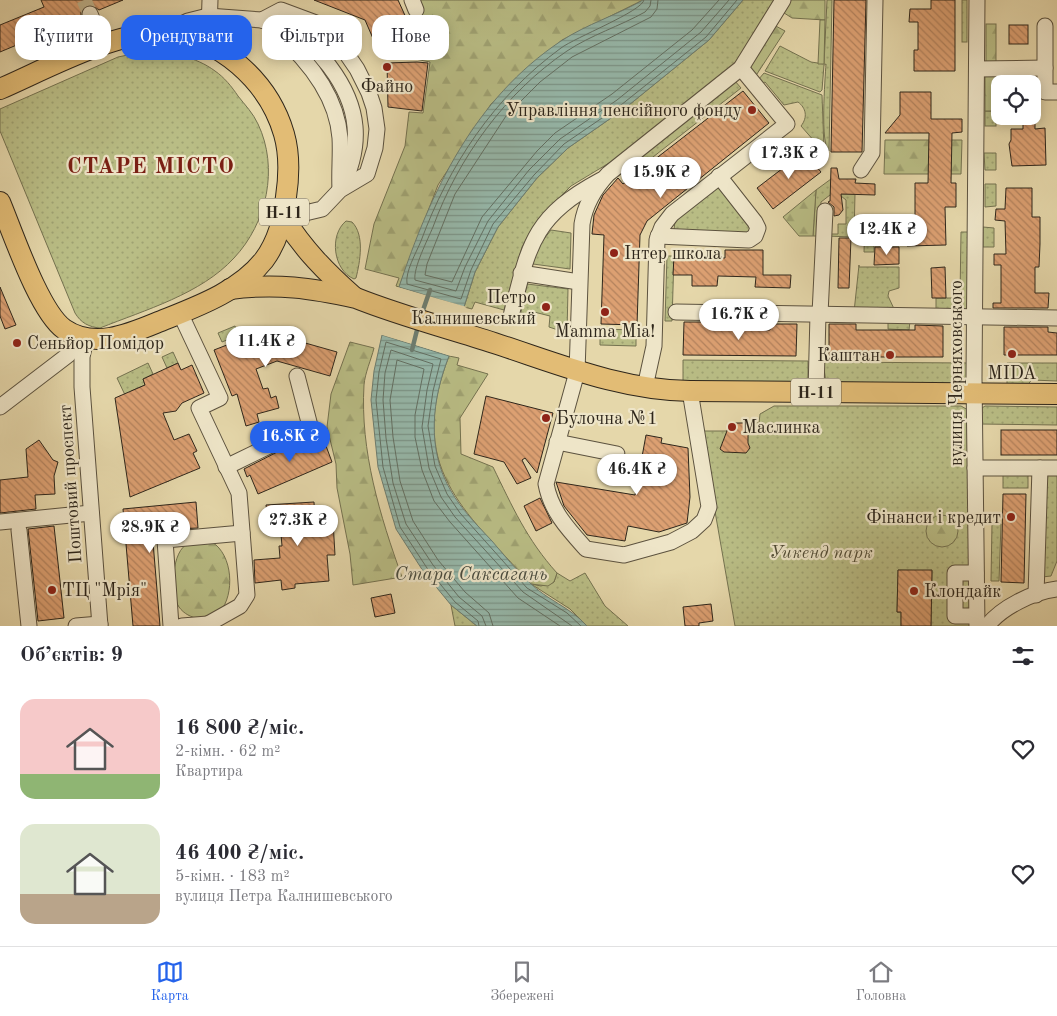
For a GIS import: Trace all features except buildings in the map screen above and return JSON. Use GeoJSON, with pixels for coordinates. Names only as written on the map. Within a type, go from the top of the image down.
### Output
{"type":"FeatureCollection","features":[{"type":"Feature","properties":{"kind":"main road","name":"Н-11"},"geometry":{"type":"LineString","coordinates":[[0,89],[68,60]]}},
{"type":"Feature","properties":{"kind":"main road","name":"Н-11"},"geometry":{"type":"LineString","coordinates":[[84,339],[101,340],[139,330],[230,289],[254,270],[264,259],[276,240],[284,218],[289,174],[287,147],[281,124],[269,100],[253,78],[232,60]]}},
{"type":"Feature","properties":{"kind":"main road"},"geometry":{"type":"LineString","coordinates":[[0,202],[47,312],[63,328],[84,339]]}},
{"type":"Feature","properties":{"kind":"main road","name":"Н-11"},"geometry":{"type":"LineString","coordinates":[[284,218],[320,267],[364,301]]}},
{"type":"Feature","properties":{"kind":"main road","name":"Н-11"},"geometry":{"type":"LineString","coordinates":[[230,289],[265,284],[326,291],[364,301],[577,372],[622,384],[690,391],[1057,394]]}},
{"type":"Feature","properties":{"kind":"street"},"geometry":{"type":"LineString","coordinates":[[208,15],[210,0]]}},
{"type":"Feature","properties":{"kind":"street"},"geometry":{"type":"LineString","coordinates":[[511,316],[530,245],[543,224],[571,198],[604,178],[742,68],[783,0]]}},
{"type":"Feature","properties":{"kind":"street"},"geometry":{"type":"LineString","coordinates":[[861,170],[872,153],[875,0]]}},
{"type":"Feature","properties":{"kind":"street","name":"вулиця Черняховського"},"geometry":{"type":"LineString","coordinates":[[977,0],[974,393],[976,573],[980,623]]}},
{"type":"Feature","properties":{"kind":"street"},"geometry":{"type":"LineString","coordinates":[[272,15],[281,10],[294,15]]}},
{"type":"Feature","properties":{"kind":"street"},"geometry":{"type":"LineString","coordinates":[[252,19],[262,20]]}},
{"type":"Feature","properties":{"kind":"street"},"geometry":{"type":"LineString","coordinates":[[1045,26],[1045,92],[1057,92]]}},
{"type":"Feature","properties":{"kind":"street"},"geometry":{"type":"LineString","coordinates":[[284,218],[322,209],[340,190],[351,169],[356,142],[353,112],[345,90],[325,60]]}},
{"type":"Feature","properties":{"kind":"street"},"geometry":{"type":"LineString","coordinates":[[340,190],[367,174],[375,148],[377,120],[366,87],[350,60]]}},
{"type":"Feature","properties":{"kind":"street"},"geometry":{"type":"LineString","coordinates":[[646,387],[654,346],[658,236],[672,214],[787,124],[742,68]]}},
{"type":"Feature","properties":{"kind":"street"},"geometry":{"type":"LineString","coordinates":[[977,69],[1045,68]]}},
{"type":"Feature","properties":{"kind":"street"},"geometry":{"type":"LineString","coordinates":[[658,236],[749,240],[756,236],[758,228],[756,222],[719,176]]}},
{"type":"Feature","properties":{"kind":"street"},"geometry":{"type":"LineString","coordinates":[[604,178],[594,190],[582,218],[577,372],[546,484],[549,502],[564,525],[586,550],[624,555],[671,542],[692,531],[704,520],[709,507],[690,391]]}},
{"type":"Feature","properties":{"kind":"street"},"geometry":{"type":"LineString","coordinates":[[816,392],[825,211]]}},
{"type":"Feature","properties":{"kind":"street"},"geometry":{"type":"LineString","coordinates":[[522,274],[579,282]]}},
{"type":"Feature","properties":{"kind":"street"},"geometry":{"type":"LineString","coordinates":[[676,312],[1057,318]]}},
{"type":"Feature","properties":{"kind":"street"},"geometry":{"type":"LineString","coordinates":[[180,313],[220,398],[198,408],[239,493],[247,595],[240,606],[208,625],[182,626]]}},
{"type":"Feature","properties":{"kind":"street"},"geometry":{"type":"LineString","coordinates":[[0,407],[68,355],[84,339]]}},
{"type":"Feature","properties":{"kind":"street","name":"Поштовий проспект"},"geometry":{"type":"LineString","coordinates":[[84,339],[82,388],[100,625]]}},
{"type":"Feature","properties":{"kind":"street"},"geometry":{"type":"LineString","coordinates":[[226,467],[310,426],[297,376]]}},
{"type":"Feature","properties":{"kind":"street"},"geometry":{"type":"LineString","coordinates":[[557,442],[617,454]]}},
{"type":"Feature","properties":{"kind":"street"},"geometry":{"type":"LineString","coordinates":[[975,468],[1057,468]]}},
{"type":"Feature","properties":{"kind":"street"},"geometry":{"type":"LineString","coordinates":[[1036,595],[1040,468]]}},
{"type":"Feature","properties":{"kind":"street"},"geometry":{"type":"LineString","coordinates":[[0,522],[91,513]]}},
{"type":"Feature","properties":{"kind":"street"},"geometry":{"type":"LineString","coordinates":[[18,530],[29,626]]}},
{"type":"Feature","properties":{"kind":"street"},"geometry":{"type":"LineString","coordinates":[[171,626],[165,540],[242,532]]}},
{"type":"Feature","properties":{"kind":"street"},"geometry":{"type":"LineString","coordinates":[[976,573],[955,573],[954,621],[980,623],[1036,595],[1057,589]]}},
{"type":"Feature","properties":{"kind":"street"},"geometry":{"type":"LineString","coordinates":[[76,626],[100,625]]}},
{"type":"Feature","properties":{"kind":"green space"},"geometry":{"type":"Polygon","coordinates":[[[420,0],[643,0],[562,40],[528,68],[491,104],[438,185],[399,287],[396,286],[399,278],[365,269],[374,224],[405,146],[409,112],[423,113],[430,62],[420,60],[449,60],[449,15],[422,15],[420,0]]]}},
{"type":"Feature","properties":{"kind":"green space"},"geometry":{"type":"Polygon","coordinates":[[[743,0],[777,0],[733,66],[614,160],[571,186],[545,212],[530,232],[522,247],[504,310],[475,302],[472,309],[464,307],[475,272],[498,227],[537,178],[568,148],[624,109],[709,40],[743,0]]]}},
{"type":"Feature","properties":{"kind":"green space"},"geometry":{"type":"Polygon","coordinates":[[[787,0],[825,0],[825,20],[792,18],[781,11],[787,0]]]}},
{"type":"Feature","properties":{"kind":"green space"},"geometry":{"type":"Polygon","coordinates":[[[827,0],[832,0],[829,151],[826,146],[824,125],[826,64],[824,65],[822,90],[820,92],[765,71],[780,46],[811,62],[824,64],[827,0]]]}},
{"type":"Feature","properties":{"kind":"green space"},"geometry":{"type":"Polygon","coordinates":[[[962,0],[967,0],[967,42],[962,42],[962,0]]]}},
{"type":"Feature","properties":{"kind":"green space"},"geometry":{"type":"Polygon","coordinates":[[[820,20],[825,20],[824,64],[818,64],[820,20]]]}},
{"type":"Feature","properties":{"kind":"green space"},"geometry":{"type":"Polygon","coordinates":[[[772,24],[785,31],[755,77],[749,69],[772,24]]]}},
{"type":"Feature","properties":{"kind":"green space"},"geometry":{"type":"Polygon","coordinates":[[[986,24],[996,24],[996,62],[986,62],[986,24]]]}},
{"type":"Feature","properties":{"kind":"green space"},"geometry":{"type":"Polygon","coordinates":[[[121,56],[121,60],[194,60],[218,73],[225,79],[254,116],[258,124],[268,159],[268,177],[262,212],[255,228],[234,258],[221,271],[172,300],[100,328],[83,322],[75,313],[0,131],[0,109],[121,56]]]}},
{"type":"Feature","properties":{"kind":"green space"},"geometry":{"type":"Polygon","coordinates":[[[764,73],[822,95],[824,149],[822,150],[801,126],[805,116],[803,107],[798,102],[784,105],[765,82],[761,84],[758,80],[764,73]]]}},
{"type":"Feature","properties":{"kind":"green space"},"geometry":{"type":"Polygon","coordinates":[[[985,75],[991,76],[991,111],[985,111],[985,75]]]}},
{"type":"Feature","properties":{"kind":"green space"},"geometry":{"type":"Polygon","coordinates":[[[735,81],[741,88],[639,168],[637,157],[735,81]]]}},
{"type":"Feature","properties":{"kind":"green space"},"geometry":{"type":"Polygon","coordinates":[[[985,111],[991,111],[991,125],[996,126],[985,126],[985,111]]]}},
{"type":"Feature","properties":{"kind":"green space"},"geometry":{"type":"Polygon","coordinates":[[[885,140],[962,140],[961,174],[884,174],[885,140]]]}},
{"type":"Feature","properties":{"kind":"green space"},"geometry":{"type":"Polygon","coordinates":[[[984,153],[996,153],[996,170],[985,170],[984,153]]]}},
{"type":"Feature","properties":{"kind":"green space"},"geometry":{"type":"Polygon","coordinates":[[[831,179],[831,194],[855,194],[854,237],[825,236],[825,234],[838,234],[838,224],[846,224],[846,200],[841,196],[830,195],[821,202],[818,236],[813,236],[816,190],[831,179]]]}},
{"type":"Feature","properties":{"kind":"green space"},"geometry":{"type":"Polygon","coordinates":[[[721,183],[754,223],[753,234],[674,230],[675,221],[681,215],[721,183]]]}},
{"type":"Feature","properties":{"kind":"green space"},"geometry":{"type":"Polygon","coordinates":[[[985,184],[996,184],[996,206],[985,207],[985,184]]]}},
{"type":"Feature","properties":{"kind":"green space"},"geometry":{"type":"Polygon","coordinates":[[[816,190],[813,236],[799,236],[783,217],[816,190]]]}},
{"type":"Feature","properties":{"kind":"green space"},"geometry":{"type":"Polygon","coordinates":[[[865,218],[874,218],[874,252],[864,252],[865,218]]]}},
{"type":"Feature","properties":{"kind":"green space"},"geometry":{"type":"Polygon","coordinates":[[[346,221],[352,222],[356,227],[360,241],[359,264],[356,278],[354,279],[342,268],[336,252],[337,235],[346,221]]]}},
{"type":"Feature","properties":{"kind":"green space"},"geometry":{"type":"Polygon","coordinates":[[[983,227],[994,228],[994,247],[983,247],[983,227]]]}},
{"type":"Feature","properties":{"kind":"green space"},"geometry":{"type":"Polygon","coordinates":[[[551,230],[571,233],[570,269],[533,264],[537,248],[551,230]]]}},
{"type":"Feature","properties":{"kind":"green space"},"geometry":{"type":"Polygon","coordinates":[[[961,232],[969,232],[969,313],[936,313],[936,298],[960,298],[961,232]]]}},
{"type":"Feature","properties":{"kind":"green space"},"geometry":{"type":"Polygon","coordinates":[[[667,256],[674,256],[672,321],[665,321],[667,256]]]}},
{"type":"Feature","properties":{"kind":"green space"},"geometry":{"type":"Polygon","coordinates":[[[859,265],[859,267],[899,267],[899,288],[889,291],[888,296],[896,313],[854,312],[859,265]]]}},
{"type":"Feature","properties":{"kind":"green space"},"geometry":{"type":"Polygon","coordinates":[[[527,284],[568,289],[567,333],[549,327],[550,316],[534,312],[532,322],[520,317],[527,284]]]}},
{"type":"Feature","properties":{"kind":"green space"},"geometry":{"type":"Polygon","coordinates":[[[888,321],[910,321],[909,330],[888,329],[888,321]]]}},
{"type":"Feature","properties":{"kind":"green space"},"geometry":{"type":"Polygon","coordinates":[[[715,323],[740,323],[740,328],[715,327],[715,323]]]}},
{"type":"Feature","properties":{"kind":"green space"},"geometry":{"type":"Polygon","coordinates":[[[744,323],[769,324],[768,329],[743,328],[744,323]]]}},
{"type":"Feature","properties":{"kind":"green space"},"geometry":{"type":"Polygon","coordinates":[[[235,326],[239,335],[222,342],[218,333],[235,326]]]}},
{"type":"Feature","properties":{"kind":"green space"},"geometry":{"type":"Polygon","coordinates":[[[600,329],[636,330],[636,346],[600,345],[600,329]]]}},
{"type":"Feature","properties":{"kind":"green space"},"geometry":{"type":"Polygon","coordinates":[[[350,342],[374,348],[364,385],[365,434],[368,459],[379,507],[402,577],[353,585],[350,554],[337,488],[336,464],[327,427],[331,394],[350,342]]]}},
{"type":"Feature","properties":{"kind":"green space"},"geometry":{"type":"Polygon","coordinates":[[[173,352],[178,363],[167,368],[162,357],[173,352]]]}},
{"type":"Feature","properties":{"kind":"green space"},"geometry":{"type":"Polygon","coordinates":[[[449,356],[459,358],[457,365],[488,374],[460,418],[461,454],[493,467],[529,535],[546,561],[557,573],[554,582],[548,586],[531,584],[463,508],[448,483],[438,457],[434,428],[437,395],[449,356]]]}},
{"type":"Feature","properties":{"kind":"green space"},"geometry":{"type":"Polygon","coordinates":[[[683,360],[808,361],[808,378],[805,383],[683,383],[683,360]]]}},
{"type":"Feature","properties":{"kind":"green space"},"geometry":{"type":"Polygon","coordinates":[[[823,362],[968,363],[968,380],[963,384],[826,382],[823,362]]]}},
{"type":"Feature","properties":{"kind":"green space"},"geometry":{"type":"Polygon","coordinates":[[[148,363],[153,374],[143,379],[145,385],[131,391],[169,481],[166,482],[117,378],[148,363]]]}},
{"type":"Feature","properties":{"kind":"green space"},"geometry":{"type":"Polygon","coordinates":[[[1007,363],[1057,363],[1057,381],[1032,380],[1028,384],[1007,384],[1007,363]]]}},
{"type":"Feature","properties":{"kind":"green space","name":"Уикенд парк"},"geometry":{"type":"Polygon","coordinates":[[[774,406],[961,406],[968,410],[971,626],[931,626],[932,571],[898,570],[897,612],[901,613],[901,626],[735,626],[701,431],[748,431],[748,423],[759,423],[760,414],[774,406]]]}},
{"type":"Feature","properties":{"kind":"green space"},"geometry":{"type":"Polygon","coordinates":[[[985,406],[1057,407],[1057,425],[980,424],[982,408],[985,406]]]}},
{"type":"Feature","properties":{"kind":"green space"},"geometry":{"type":"Polygon","coordinates":[[[1003,473],[1028,473],[1028,488],[1003,488],[1003,473]]]}},
{"type":"Feature","properties":{"kind":"green space"},"geometry":{"type":"Polygon","coordinates":[[[1046,474],[1057,475],[1057,561],[1051,576],[1042,577],[1046,474]]]}},
{"type":"Feature","properties":{"kind":"green space"},"geometry":{"type":"Polygon","coordinates":[[[942,515],[948,516],[953,520],[957,525],[957,537],[953,542],[948,546],[942,547],[936,546],[931,542],[927,537],[926,531],[927,525],[931,520],[936,516],[942,515]]]}},
{"type":"Feature","properties":{"kind":"green space"},"geometry":{"type":"Polygon","coordinates":[[[992,523],[1001,524],[999,581],[991,581],[992,523]]]}},
{"type":"Feature","properties":{"kind":"green space"},"geometry":{"type":"Polygon","coordinates":[[[191,542],[212,542],[219,548],[228,565],[230,585],[225,604],[220,612],[199,619],[183,612],[179,607],[174,592],[174,573],[183,547],[191,542]]]}},
{"type":"Feature","properties":{"kind":"green space"},"geometry":{"type":"Polygon","coordinates":[[[557,573],[570,581],[585,573],[605,606],[628,626],[587,626],[570,609],[531,584],[541,586],[554,582],[557,573]]]}},
{"type":"Feature","properties":{"kind":"green space"},"geometry":{"type":"Polygon","coordinates":[[[451,605],[477,626],[455,626],[451,605]]]}},
{"type":"Feature","properties":{"kind":"water"},"geometry":{"type":"Polygon","coordinates":[[[643,0],[743,0],[709,40],[624,109],[568,148],[537,178],[498,227],[475,272],[464,307],[399,287],[441,182],[459,150],[503,90],[530,64],[561,41],[643,0]]]}},
{"type":"Feature","properties":{"kind":"water","name":"Стара Саксагань"},"geometry":{"type":"Polygon","coordinates":[[[382,335],[449,356],[439,389],[434,424],[438,458],[443,475],[451,491],[470,517],[525,578],[587,626],[477,626],[451,605],[423,571],[396,529],[378,467],[371,400],[374,371],[382,335]]]}},
{"type":"Feature","properties":{"kind":"pier"},"geometry":{"type":"Polygon","coordinates":[[[397,287],[467,307],[463,309],[399,290],[397,287]]]}},
{"type":"Feature","properties":{"kind":"pier"},"geometry":{"type":"Polygon","coordinates":[[[382,333],[450,353],[452,356],[379,334],[382,333]]]}},
{"type":"Feature","properties":{"kind":"waterway","name":"Стара Саксагань"},"geometry":{"type":"LineString","coordinates":[[421,316],[430,290]]}},
{"type":"Feature","properties":{"kind":"waterway","name":"Стара Саксагань"},"geometry":{"type":"LineString","coordinates":[[412,350],[418,326]]}},
{"type":"Feature","properties":{"kind":"tunnel"},"geometry":{"type":"LineString","coordinates":[[84,0],[90,14]]}},
{"type":"Feature","properties":{"kind":"place","name":"Файно"},"geometry":{"type":"Point","coordinates":[387,67]}},
{"type":"Feature","properties":{"kind":"place","name":"Управління пенсійного фонду"},"geometry":{"type":"Point","coordinates":[752,110]}},
{"type":"Feature","properties":{"kind":"place","name":"Інтер школа"},"geometry":{"type":"Point","coordinates":[614,253]}},
{"type":"Feature","properties":{"kind":"place","name":"Петро Калнишевський"},"geometry":{"type":"Point","coordinates":[546,307]}},
{"type":"Feature","properties":{"kind":"place","name":"Mamma Mia!"},"geometry":{"type":"Point","coordinates":[605,312]}},
{"type":"Feature","properties":{"kind":"place","name":"Сеньйор Помідор"},"geometry":{"type":"Point","coordinates":[17,343]}},
{"type":"Feature","properties":{"kind":"place","name":"MIDA"},"geometry":{"type":"Point","coordinates":[1012,354]}},
{"type":"Feature","properties":{"kind":"place","name":"Каштан"},"geometry":{"type":"Point","coordinates":[890,355]}},
{"type":"Feature","properties":{"kind":"place","name":"Булочна №1"},"geometry":{"type":"Point","coordinates":[546,418]}},
{"type":"Feature","properties":{"kind":"place","name":"Маслинка"},"geometry":{"type":"Point","coordinates":[732,427]}},
{"type":"Feature","properties":{"kind":"place","name":"Фінанси і кредит"},"geometry":{"type":"Point","coordinates":[1011,517]}},
{"type":"Feature","properties":{"kind":"place","name":"ТЦ \"Мрія\""},"geometry":{"type":"Point","coordinates":[52,590]}},
{"type":"Feature","properties":{"kind":"place","name":"Клондайк"},"geometry":{"type":"Point","coordinates":[914,591]}},
{"type":"Feature","properties":{"kind":"district","name":"СТАРЕ МІСТО"},"geometry":{"type":"Point","coordinates":[151,165]}}]}
